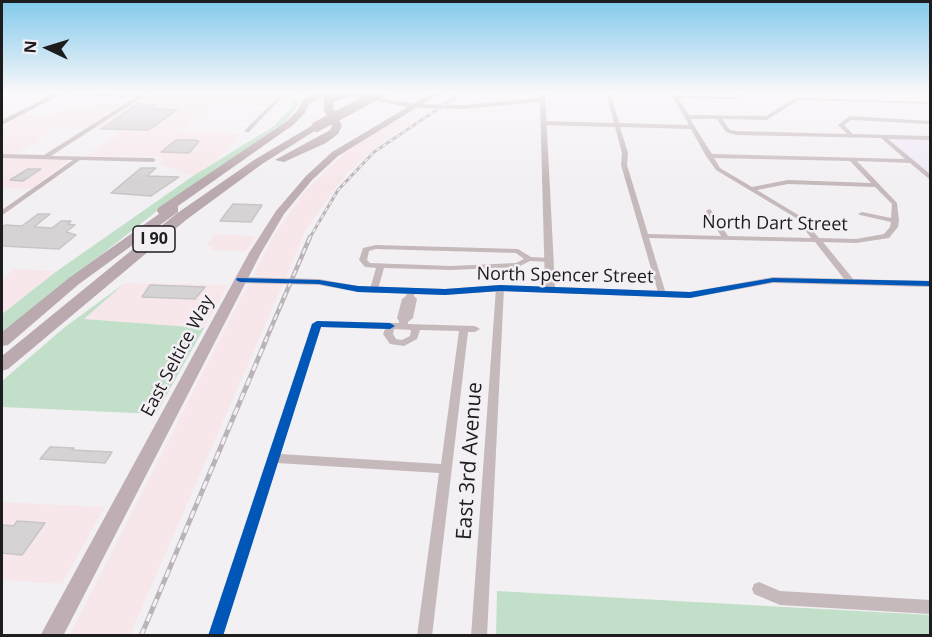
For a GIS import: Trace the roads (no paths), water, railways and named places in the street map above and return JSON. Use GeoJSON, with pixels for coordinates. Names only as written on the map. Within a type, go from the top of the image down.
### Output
{"type":"FeatureCollection","features":[{"type":"Feature","properties":{"kind":"highway"},"geometry":{"type":"LineString","coordinates":[[74,281],[95,258],[291,122]]}},
{"type":"Feature","properties":{"kind":"highway","name":"I 90"},"geometry":{"type":"LineString","coordinates":[[2,365],[181,217],[319,122]]}},
{"type":"Feature","properties":{"kind":"highway","name":"I 90"},"geometry":{"type":"LineString","coordinates":[[2,341],[74,281],[254,154],[320,122]]}},
{"type":"Feature","properties":{"kind":"highway"},"geometry":{"type":"LineString","coordinates":[[181,217],[258,170],[330,136],[337,126],[335,122]]}},
{"type":"Feature","properties":{"kind":"main road","name":"East Seltice Way"},"geometry":{"type":"LineString","coordinates":[[378,126],[383,122]]}},
{"type":"Feature","properties":{"kind":"main road","name":"East Seltice Way"},"geometry":{"type":"LineString","coordinates":[[51,636],[268,229],[294,195],[335,154],[385,122]]}},
{"type":"Feature","properties":{"kind":"street"},"geometry":{"type":"LineString","coordinates":[[45,157],[101,122]]}},
{"type":"Feature","properties":{"kind":"street"},"geometry":{"type":"LineString","coordinates":[[247,131],[256,122]]}},
{"type":"Feature","properties":{"kind":"street"},"geometry":{"type":"LineString","coordinates":[[617,122],[625,153],[624,165],[662,294]]}},
{"type":"Feature","properties":{"kind":"street"},"geometry":{"type":"LineString","coordinates":[[689,122],[709,156],[721,171],[798,217],[851,282]]}},
{"type":"Feature","properties":{"kind":"street"},"geometry":{"type":"LineString","coordinates":[[722,122],[728,130],[735,133],[930,138]]}},
{"type":"Feature","properties":{"kind":"street"},"geometry":{"type":"LineString","coordinates":[[846,122],[841,125],[852,136]]}},
{"type":"Feature","properties":{"kind":"street"},"geometry":{"type":"LineString","coordinates":[[550,290],[543,123],[692,127]]}},
{"type":"Feature","properties":{"kind":"street"},"geometry":{"type":"LineString","coordinates":[[883,137],[930,177]]}},
{"type":"Feature","properties":{"kind":"street"},"geometry":{"type":"LineString","coordinates":[[2,156],[153,160]]}},
{"type":"Feature","properties":{"kind":"street"},"geometry":{"type":"LineString","coordinates":[[709,156],[911,161]]}},
{"type":"Feature","properties":{"kind":"street"},"geometry":{"type":"LineString","coordinates":[[2,213],[79,158]]}},
{"type":"Feature","properties":{"kind":"street"},"geometry":{"type":"LineString","coordinates":[[851,159],[895,204],[895,221],[862,214]]}},
{"type":"Feature","properties":{"kind":"street"},"geometry":{"type":"LineString","coordinates":[[750,189],[788,182],[877,184]]}},
{"type":"Feature","properties":{"kind":"street"},"geometry":{"type":"LineString","coordinates":[[709,211],[726,238]]}},
{"type":"Feature","properties":{"kind":"street","name":"North Dart Street"},"geometry":{"type":"LineString","coordinates":[[645,236],[819,241],[877,239],[891,232],[895,221]]}},
{"type":"Feature","properties":{"kind":"street"},"geometry":{"type":"LineString","coordinates":[[529,259],[519,251],[376,247],[366,250],[364,263],[451,268],[518,266],[529,259],[549,260]]}},
{"type":"Feature","properties":{"kind":"street"},"geometry":{"type":"LineString","coordinates":[[374,289],[381,265]]}},
{"type":"Feature","properties":{"kind":"street","name":"North Spencer Street"},"geometry":{"type":"LineString","coordinates":[[240,280],[319,282],[411,294],[500,288],[710,294],[764,280],[930,284]]}},
{"type":"Feature","properties":{"kind":"street","name":"East 3rd Avenue"},"geometry":{"type":"LineString","coordinates":[[479,636],[500,288]]}},
{"type":"Feature","properties":{"kind":"street"},"geometry":{"type":"LineString","coordinates":[[411,294],[413,299],[409,318],[399,324],[389,339],[399,344],[414,337],[416,327]]}},
{"type":"Feature","properties":{"kind":"street"},"geometry":{"type":"LineString","coordinates":[[215,636],[317,324],[399,324],[469,329],[445,469],[424,636]]}},
{"type":"Feature","properties":{"kind":"street"},"geometry":{"type":"LineString","coordinates":[[273,458],[445,469]]}},
{"type":"Feature","properties":{"kind":"street"},"geometry":{"type":"LineString","coordinates":[[759,589],[780,598],[930,607]]}},
{"type":"Feature","properties":{"kind":"railway"},"geometry":{"type":"LineString","coordinates":[[310,238],[338,190],[374,152],[419,122]]}},
{"type":"Feature","properties":{"kind":"railway"},"geometry":{"type":"LineString","coordinates":[[265,342],[310,238]]}},
{"type":"Feature","properties":{"kind":"railway"},"geometry":{"type":"LineString","coordinates":[[141,636],[266,340]]}}]}
